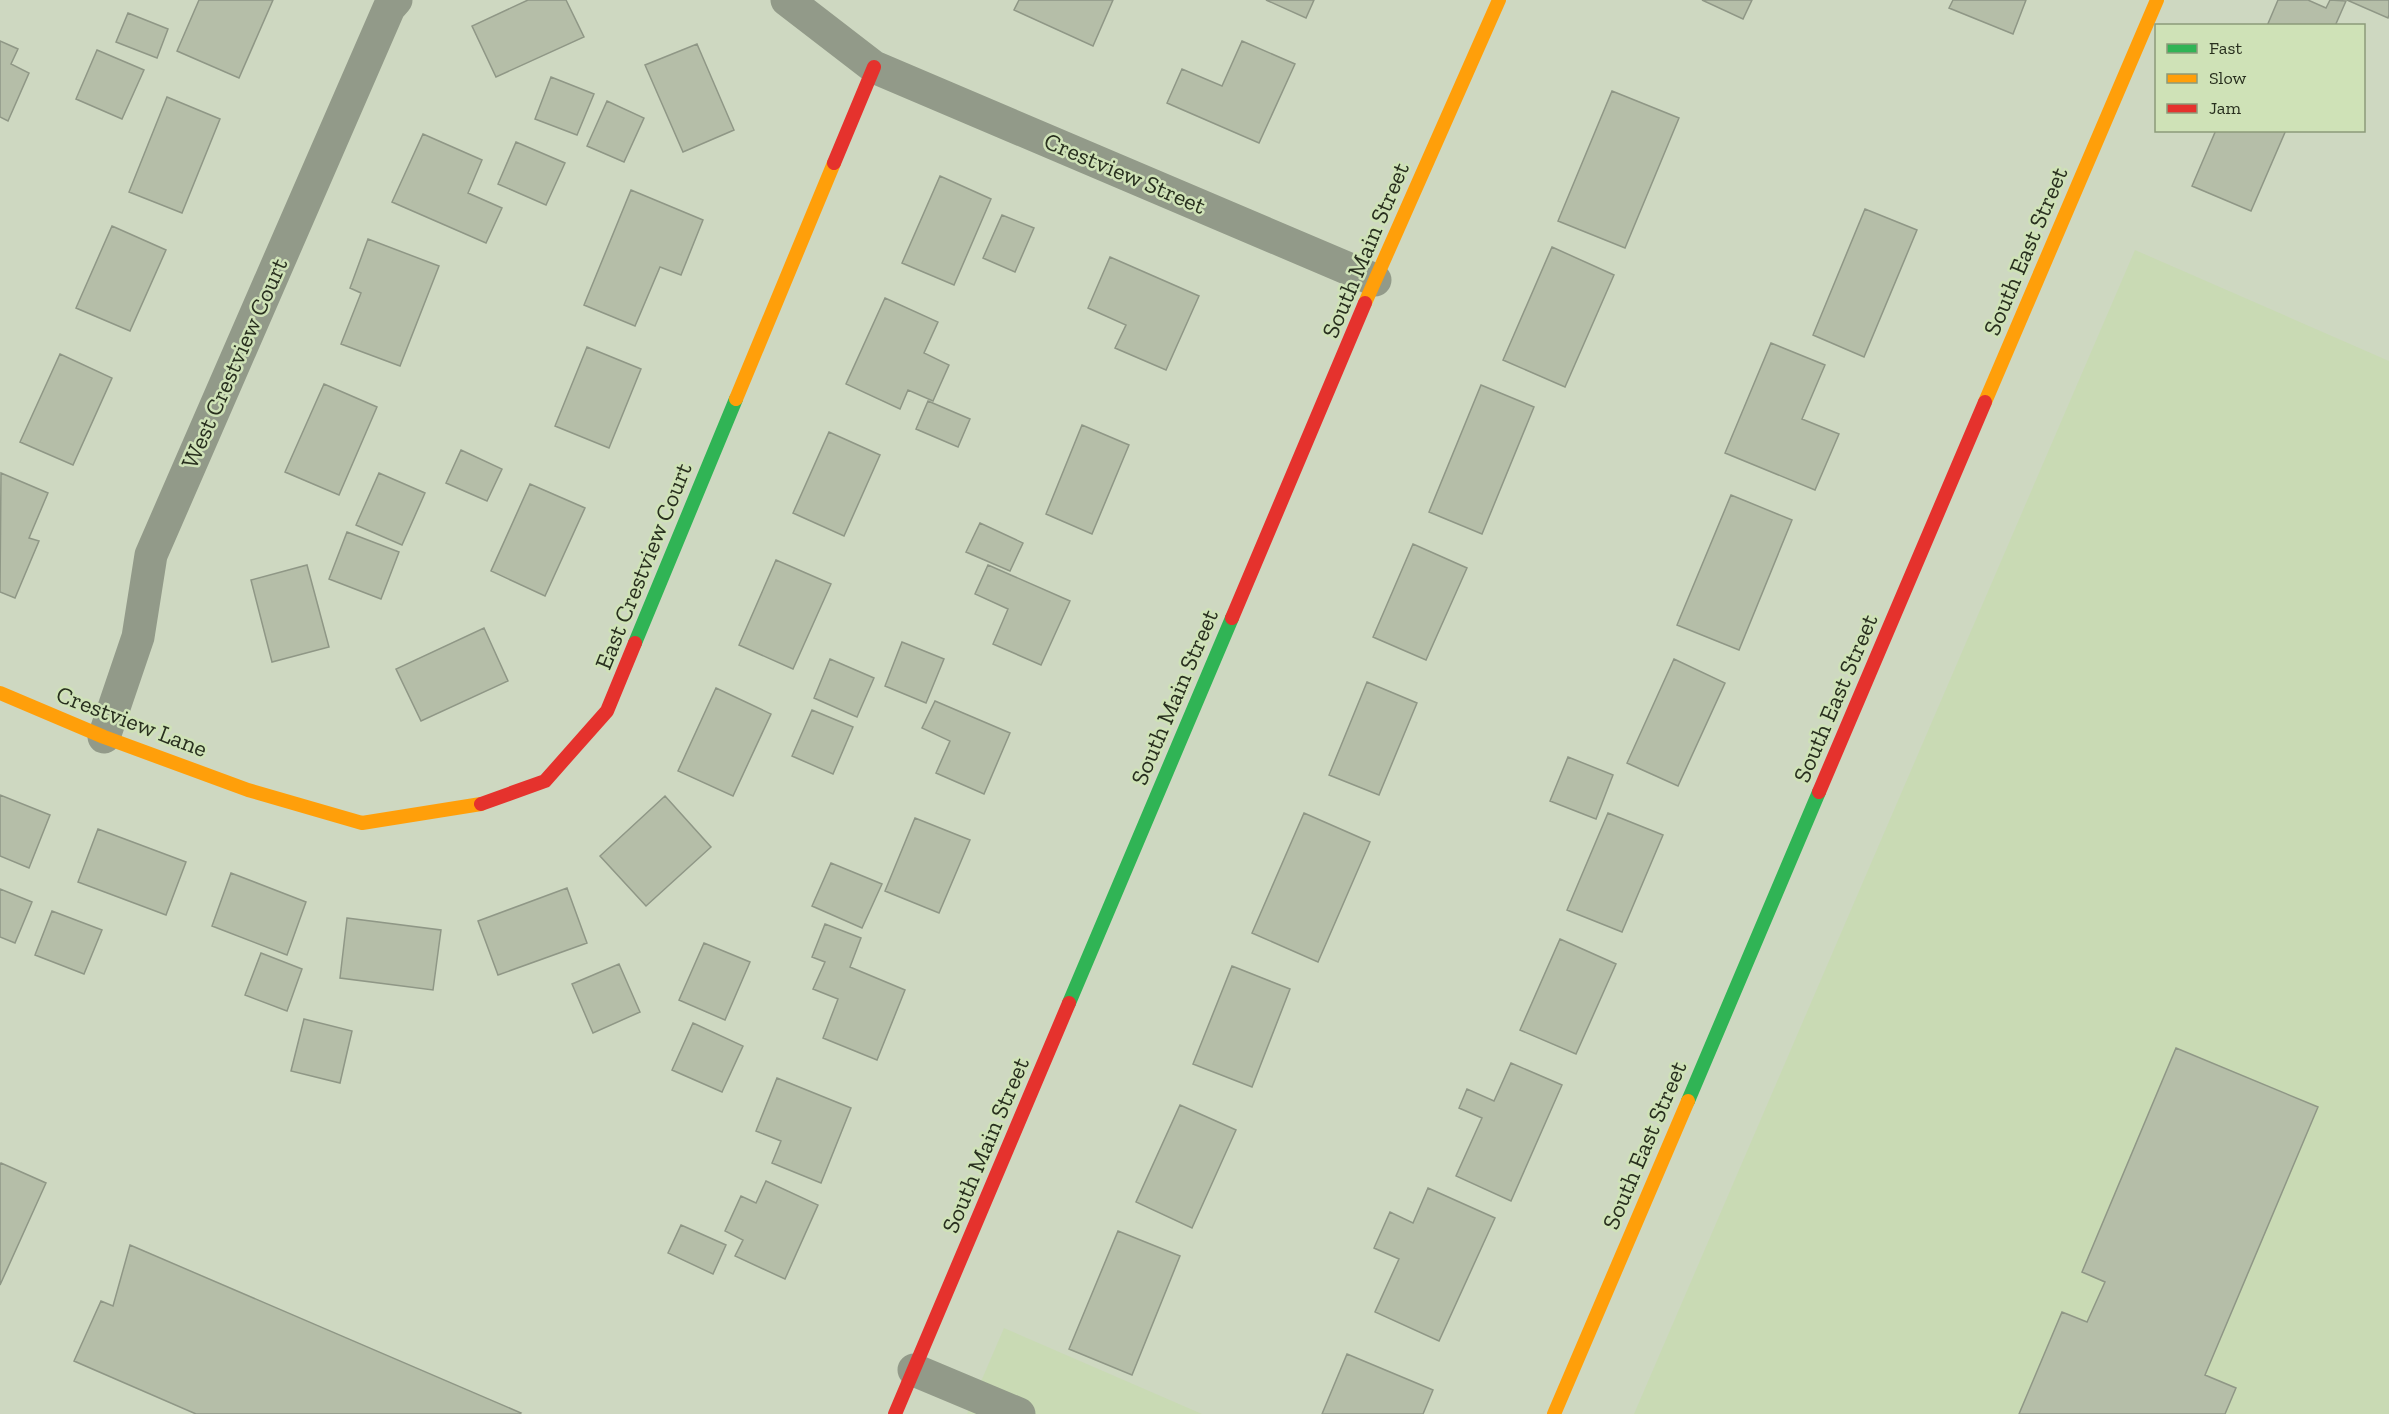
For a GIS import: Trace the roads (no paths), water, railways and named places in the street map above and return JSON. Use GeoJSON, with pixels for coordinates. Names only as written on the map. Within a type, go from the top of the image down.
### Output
{"type":"FeatureCollection","features":[{"type":"Feature","properties":{"kind":"street","name":"West Crestview Court"},"geometry":{"type":"LineString","coordinates":[[104,737],[138,637],[151,555],[389,8],[396,0]]}},
{"type":"Feature","properties":{"kind":"street"},"geometry":{"type":"LineString","coordinates":[[787,0],[874,67]]}},
{"type":"Feature","properties":{"kind":"street","name":"South Main Street"},"geometry":{"type":"LineString","coordinates":[[895,1414],[1375,280],[1498,0]]}},
{"type":"Feature","properties":{"kind":"street","name":"South East Street"},"geometry":{"type":"LineString","coordinates":[[1554,1414],[2157,0]]}},
{"type":"Feature","properties":{"kind":"street","name":"Crestview Street"},"geometry":{"type":"LineString","coordinates":[[874,67],[1375,280]]}},
{"type":"Feature","properties":{"kind":"street","name":"East Crestview Court"},"geometry":{"type":"LineString","coordinates":[[248,790],[362,823],[477,806],[545,781],[607,711],[874,67]]}},
{"type":"Feature","properties":{"kind":"street","name":"Crestview Lane"},"geometry":{"type":"LineString","coordinates":[[0,693],[104,737],[248,790]]}},
{"type":"Feature","properties":{"kind":"street"},"geometry":{"type":"LineString","coordinates":[[914,1370],[1019,1414]]}}]}
